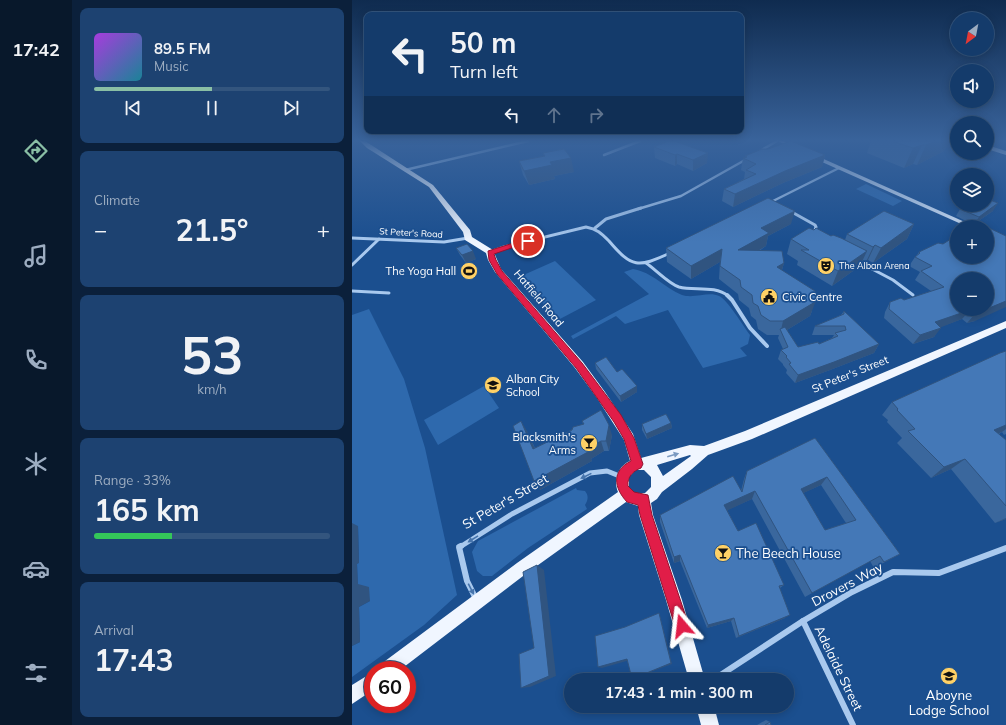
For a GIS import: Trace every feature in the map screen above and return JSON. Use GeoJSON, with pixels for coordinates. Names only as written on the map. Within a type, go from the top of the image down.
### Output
{"type":"FeatureCollection","features":[{"type":"Feature","properties":{"kind":"main road"},"geometry":{"type":"LineString","coordinates":[[413,175],[431,186],[467,232],[468,238],[490,252]]}},
{"type":"Feature","properties":{"kind":"main road"},"geometry":{"type":"LineString","coordinates":[[855,175],[957,220]]}},
{"type":"Feature","properties":{"kind":"main road","name":"Hatfield Road"},"geometry":{"type":"LineString","coordinates":[[490,252],[498,270],[579,366],[609,407],[628,438],[640,464]]}},
{"type":"Feature","properties":{"kind":"main road","name":"St Peter's Street"},"geometry":{"type":"LineString","coordinates":[[640,464],[690,450],[704,451],[748,435],[1006,324]]}},
{"type":"Feature","properties":{"kind":"main road","name":"St Peter's Street"},"geometry":{"type":"LineString","coordinates":[[658,487],[680,470],[695,461],[704,451]]}},
{"type":"Feature","properties":{"kind":"main road"},"geometry":{"type":"LineString","coordinates":[[640,464],[648,465],[656,472],[659,482],[658,487],[652,495],[644,499],[637,500],[626,494],[622,483],[623,477],[628,469],[640,464]]}},
{"type":"Feature","properties":{"kind":"main road"},"geometry":{"type":"LineString","coordinates":[[399,661],[522,568],[626,494]]}},
{"type":"Feature","properties":{"kind":"main road"},"geometry":{"type":"LineString","coordinates":[[644,499],[646,515],[674,600],[695,673]]}},
{"type":"Feature","properties":{"kind":"main road"},"geometry":{"type":"LineString","coordinates":[[352,695],[364,686]]}},
{"type":"Feature","properties":{"kind":"main road"},"geometry":{"type":"LineString","coordinates":[[706,713],[710,725]]}},
{"type":"Feature","properties":{"kind":"street"},"geometry":{"type":"LineString","coordinates":[[595,228],[606,219],[681,196],[719,175]]}},
{"type":"Feature","properties":{"kind":"street"},"geometry":{"type":"LineString","coordinates":[[764,206],[825,175]]}},
{"type":"Feature","properties":{"kind":"street"},"geometry":{"type":"LineString","coordinates":[[771,202],[775,204]]}},
{"type":"Feature","properties":{"kind":"street"},"geometry":{"type":"LineString","coordinates":[[788,210],[815,225],[816,227],[813,236],[815,238]]}},
{"type":"Feature","properties":{"kind":"street"},"geometry":{"type":"LineString","coordinates":[[490,252],[574,229],[595,228],[600,231],[624,259],[634,263],[646,263],[656,260],[677,250]]}},
{"type":"Feature","properties":{"kind":"street","name":"St Peter's Road"},"geometry":{"type":"LineString","coordinates":[[352,238],[444,242],[468,238]]}},
{"type":"Feature","properties":{"kind":"street"},"geometry":{"type":"LineString","coordinates":[[352,265],[379,239]]}},
{"type":"Feature","properties":{"kind":"street"},"geometry":{"type":"LineString","coordinates":[[852,258],[893,280],[913,295]]}},
{"type":"Feature","properties":{"kind":"street"},"geometry":{"type":"LineString","coordinates":[[646,263],[677,286],[690,289],[714,290],[726,294],[732,300],[750,328],[767,346]]}},
{"type":"Feature","properties":{"kind":"street"},"geometry":{"type":"LineString","coordinates":[[352,291],[389,293]]}},
{"type":"Feature","properties":{"kind":"street","name":"St Peter's Street"},"geometry":{"type":"LineString","coordinates":[[478,602],[467,582],[460,547],[512,514],[590,473],[607,470],[623,477]]}},
{"type":"Feature","properties":{"kind":"street","name":"Drovers Way"},"geometry":{"type":"LineString","coordinates":[[724,673],[803,621],[852,592],[893,572],[939,573],[1006,548]]}},
{"type":"Feature","properties":{"kind":"street","name":"Adelaide Street"},"geometry":{"type":"LineString","coordinates":[[803,621],[853,725]]}},
{"type":"Feature","properties":{"kind":"shaded area"},"geometry":{"type":"Polygon","coordinates":[[[866,184],[902,201],[893,206],[856,189],[866,184]]]}},
{"type":"Feature","properties":{"kind":"shaded area"},"geometry":{"type":"Polygon","coordinates":[[[555,261],[596,300],[558,320],[519,277],[555,261]]]}},
{"type":"Feature","properties":{"kind":"shaded area"},"geometry":{"type":"Polygon","coordinates":[[[633,269],[646,273],[682,295],[691,296],[711,294],[722,298],[750,335],[748,344],[740,348],[747,356],[703,368],[668,310],[625,324],[616,316],[573,339],[571,336],[649,294],[624,272],[633,269]]]}},
{"type":"Feature","properties":{"kind":"shaded area"},"geometry":{"type":"Polygon","coordinates":[[[369,309],[404,379],[425,448],[457,595],[424,625],[374,661],[364,661],[364,668],[352,677],[352,646],[360,642],[359,607],[370,601],[358,593],[358,526],[352,528],[352,315],[369,309]]]}},
{"type":"Feature","properties":{"kind":"shaded area"},"geometry":{"type":"Polygon","coordinates":[[[484,386],[499,408],[438,445],[424,420],[484,386]]]}},
{"type":"Feature","properties":{"kind":"shaded area"},"geometry":{"type":"Polygon","coordinates":[[[576,488],[577,490],[585,491],[588,498],[585,505],[587,509],[528,548],[492,576],[483,576],[477,571],[472,552],[478,541],[576,488]]]}},
{"type":"Feature","properties":{"kind":"building"},"geometry":{"type":"Polygon","coordinates":[[[754,175],[777,175],[735,194],[724,189],[754,175]]]}},
{"type":"Feature","properties":{"kind":"building"},"geometry":{"type":"Polygon","coordinates":[[[768,198],[795,211],[761,228],[769,233],[738,250],[782,251],[784,263],[777,267],[815,291],[817,298],[814,300],[815,302],[783,321],[770,321],[761,315],[758,306],[753,303],[752,295],[741,287],[740,280],[720,266],[722,249],[691,266],[666,248],[768,198]]]}},
{"type":"Feature","properties":{"kind":"building"},"geometry":{"type":"Polygon","coordinates":[[[884,211],[914,224],[881,248],[875,245],[873,247],[847,234],[884,211]]]}},
{"type":"Feature","properties":{"kind":"building"},"geometry":{"type":"Polygon","coordinates":[[[967,212],[986,212],[979,217],[967,212]]]}},
{"type":"Feature","properties":{"kind":"building"},"geometry":{"type":"Polygon","coordinates":[[[809,228],[814,230],[816,228],[867,251],[838,271],[801,250],[809,250],[791,239],[809,228]]]}},
{"type":"Feature","properties":{"kind":"building"},"geometry":{"type":"Polygon","coordinates":[[[994,230],[1006,236],[1006,301],[994,306],[994,272],[950,272],[950,316],[952,316],[935,322],[941,328],[920,335],[889,309],[890,302],[901,298],[904,300],[944,287],[921,271],[932,266],[915,257],[920,253],[919,252],[938,243],[943,244],[950,240],[950,264],[994,264],[994,230]]]}},
{"type":"Feature","properties":{"kind":"building"},"geometry":{"type":"Polygon","coordinates":[[[467,244],[473,251],[462,255],[456,248],[467,244]]]}},
{"type":"Feature","properties":{"kind":"building"},"geometry":{"type":"Polygon","coordinates":[[[844,311],[879,344],[798,375],[789,364],[791,363],[786,357],[787,356],[781,350],[788,347],[780,329],[785,327],[798,347],[818,342],[819,344],[838,336],[835,333],[846,330],[845,326],[815,326],[844,314],[844,311]]]}},
{"type":"Feature","properties":{"kind":"building"},"geometry":{"type":"Polygon","coordinates":[[[1006,351],[1006,425],[994,430],[1006,440],[1006,506],[965,459],[944,467],[908,431],[915,429],[897,410],[898,409],[892,402],[1006,351]]]}},
{"type":"Feature","properties":{"kind":"building"},"geometry":{"type":"Polygon","coordinates":[[[606,357],[617,372],[622,369],[637,386],[620,396],[595,363],[606,357]]]}},
{"type":"Feature","properties":{"kind":"building"},"geometry":{"type":"Polygon","coordinates":[[[601,410],[609,425],[606,441],[601,441],[587,449],[588,452],[534,481],[513,426],[521,421],[533,449],[572,430],[573,427],[584,424],[582,421],[601,410]]]}},
{"type":"Feature","properties":{"kind":"building"},"geometry":{"type":"Polygon","coordinates":[[[666,414],[671,423],[646,434],[642,424],[666,414]]]}},
{"type":"Feature","properties":{"kind":"building"},"geometry":{"type":"Polygon","coordinates":[[[815,438],[900,554],[884,562],[880,556],[812,593],[755,491],[724,505],[738,531],[756,523],[784,585],[779,586],[790,615],[739,636],[734,618],[708,625],[680,555],[674,557],[660,515],[733,476],[742,492],[747,471],[815,438]],[[827,477],[801,489],[825,530],[856,520],[827,477]]]}},
{"type":"Feature","properties":{"kind":"building"},"geometry":{"type":"Polygon","coordinates":[[[537,565],[549,676],[521,688],[519,654],[534,648],[523,572],[537,565]]]}},
{"type":"Feature","properties":{"kind":"building"},"geometry":{"type":"Polygon","coordinates":[[[659,613],[671,663],[647,673],[630,673],[627,659],[598,667],[595,636],[625,627],[659,613]]]}},
{"type":"Feature","properties":{"kind":"place","name":"The Alban Arena"},"geometry":{"type":"Point","coordinates":[826,266]}},
{"type":"Feature","properties":{"kind":"place","name":"The Yoga Hall"},"geometry":{"type":"Point","coordinates":[469,271]}},
{"type":"Feature","properties":{"kind":"place","name":"Civic Centre"},"geometry":{"type":"Point","coordinates":[769,297]}},
{"type":"Feature","properties":{"kind":"place","name":"Alban City School"},"geometry":{"type":"Point","coordinates":[493,385]}},
{"type":"Feature","properties":{"kind":"place","name":"Blacksmith's Arms"},"geometry":{"type":"Point","coordinates":[589,443]}},
{"type":"Feature","properties":{"kind":"place","name":"The Beech House"},"geometry":{"type":"Point","coordinates":[723,553]}},
{"type":"Feature","properties":{"kind":"place","name":"Aboyne Lodge School"},"geometry":{"type":"Point","coordinates":[949,676]}},
{"type":"Feature","properties":{"kind":"route"},"geometry":{"type":"LineString","coordinates":[[528,241],[490,252],[492,260],[498,270],[579,366],[617,418],[628,438],[637,464],[628,469],[625,473],[622,483],[623,489],[631,498],[637,500],[644,499],[646,515],[682,626]]}}]}
